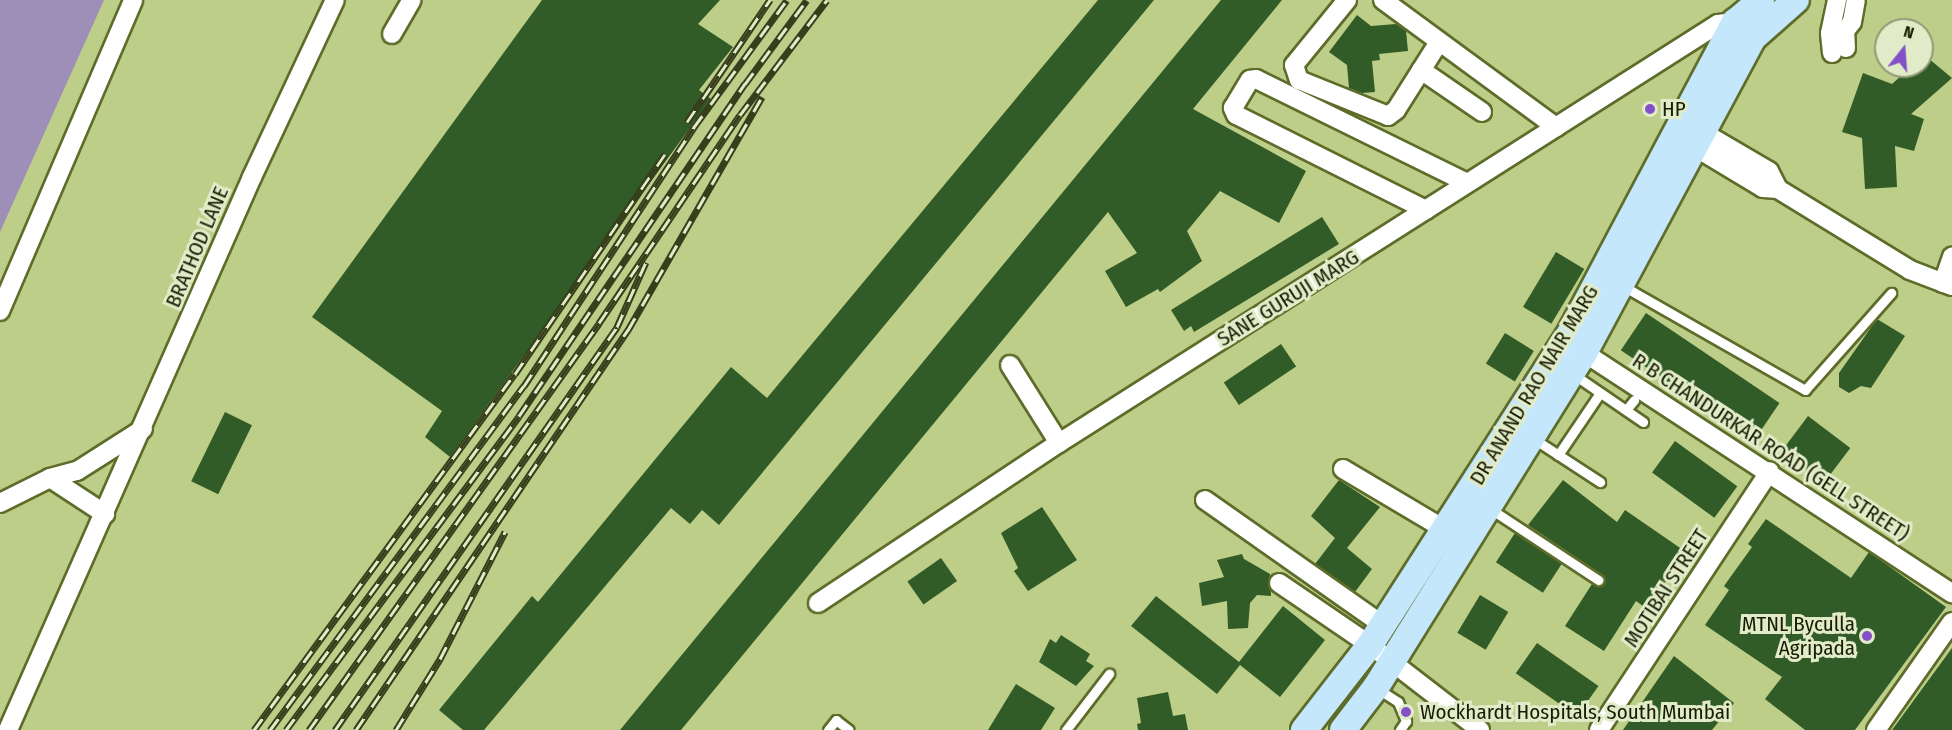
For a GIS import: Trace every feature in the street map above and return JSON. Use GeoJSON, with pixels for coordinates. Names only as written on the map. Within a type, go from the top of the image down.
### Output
{"type":"FeatureCollection","features":[{"type":"Feature","properties":{"kind":"main road","name":"SANE GURUJI MARG"},"geometry":{"type":"LineString","coordinates":[[1744,30],[1761,0]]}},
{"type":"Feature","properties":{"kind":"main road","name":"SANE GURUJI MARG"},"geometry":{"type":"LineString","coordinates":[[1744,30],[1796,0]]}},
{"type":"Feature","properties":{"kind":"main road","name":"DR ANAND RAO NAIR MARG"},"geometry":{"type":"LineString","coordinates":[[1304,730],[1377,635],[1444,530],[1573,356],[1621,284],[1744,30]]}},
{"type":"Feature","properties":{"kind":"main road","name":"DR ANAND RAO NAIR MARG"},"geometry":{"type":"LineString","coordinates":[[1343,730],[1376,687],[1532,438],[1573,356],[1694,133]]}},
{"type":"Feature","properties":{"kind":"street"},"geometry":{"type":"LineString","coordinates":[[0,311],[133,0]]}},
{"type":"Feature","properties":{"kind":"street","name":"BRATHOD LANE"},"geometry":{"type":"LineString","coordinates":[[8,730],[252,177],[335,0]]}},
{"type":"Feature","properties":{"kind":"street"},"geometry":{"type":"LineString","coordinates":[[392,34],[412,0]]}},
{"type":"Feature","properties":{"kind":"street"},"geometry":{"type":"LineString","coordinates":[[1347,0],[1294,65],[1299,80],[1388,116],[1439,42]]}},
{"type":"Feature","properties":{"kind":"street"},"geometry":{"type":"LineString","coordinates":[[1383,0],[1556,127]]}},
{"type":"Feature","properties":{"kind":"street"},"geometry":{"type":"LineString","coordinates":[[1837,0],[1830,33],[1839,51],[1858,2]]}},
{"type":"Feature","properties":{"kind":"street","name":"SANE GURUJI MARG"},"geometry":{"type":"LineString","coordinates":[[818,603],[1059,443],[1718,24],[1744,30]]}},
{"type":"Feature","properties":{"kind":"street"},"geometry":{"type":"LineString","coordinates":[[1421,70],[1482,112]]}},
{"type":"Feature","properties":{"kind":"street"},"geometry":{"type":"LineString","coordinates":[[1426,210],[1236,115],[1233,108],[1250,80],[1256,79],[1467,183]]}},
{"type":"Feature","properties":{"kind":"street"},"geometry":{"type":"LineString","coordinates":[[1694,133],[1769,171],[1778,189],[1910,270],[1947,284],[1952,257]]}},
{"type":"Feature","properties":{"kind":"street","name":"R B CHANDURKAR ROAD (GELL STREET)"},"geometry":{"type":"LineString","coordinates":[[1573,356],[1770,471],[1952,593]]}},
{"type":"Feature","properties":{"kind":"street"},"geometry":{"type":"LineString","coordinates":[[1010,365],[1059,443]]}},
{"type":"Feature","properties":{"kind":"street"},"geometry":{"type":"LineString","coordinates":[[0,503],[50,478],[76,471],[142,429]]}},
{"type":"Feature","properties":{"kind":"street"},"geometry":{"type":"LineString","coordinates":[[1343,469],[1444,530]]}},
{"type":"Feature","properties":{"kind":"street","name":"MOTIBAI STREET"},"geometry":{"type":"LineString","coordinates":[[1599,730],[1770,471]]}},
{"type":"Feature","properties":{"kind":"street"},"geometry":{"type":"LineString","coordinates":[[50,478],[105,514]]}},
{"type":"Feature","properties":{"kind":"street"},"geometry":{"type":"LineString","coordinates":[[1205,500],[1377,635],[1392,662],[1480,730]]}},
{"type":"Feature","properties":{"kind":"street"},"geometry":{"type":"LineString","coordinates":[[1279,583],[1377,635]]}},
{"type":"Feature","properties":{"kind":"street"},"geometry":{"type":"LineString","coordinates":[[1875,730],[1952,622]]}},
{"type":"Feature","properties":{"kind":"lane"},"geometry":{"type":"LineString","coordinates":[[1621,284],[1806,390],[1891,293]]}},
{"type":"Feature","properties":{"kind":"lane"},"geometry":{"type":"LineString","coordinates":[[1573,356],[1600,393],[1643,422]]}},
{"type":"Feature","properties":{"kind":"lane"},"geometry":{"type":"LineString","coordinates":[[1558,454],[1600,393]]}},
{"type":"Feature","properties":{"kind":"lane"},"geometry":{"type":"LineString","coordinates":[[1626,410],[1634,400]]}},
{"type":"Feature","properties":{"kind":"lane"},"geometry":{"type":"LineString","coordinates":[[1532,438],[1600,482]]}},
{"type":"Feature","properties":{"kind":"lane"},"geometry":{"type":"LineString","coordinates":[[1489,508],[1598,580]]}},
{"type":"Feature","properties":{"kind":"lane"},"geometry":{"type":"LineString","coordinates":[[1066,730],[1109,674]]}},
{"type":"Feature","properties":{"kind":"lane"},"geometry":{"type":"LineString","coordinates":[[1376,687],[1398,702],[1406,721],[1400,730]]}},
{"type":"Feature","properties":{"kind":"lane"},"geometry":{"type":"LineString","coordinates":[[828,730],[836,720],[849,730]]}},
{"type":"Feature","properties":{"kind":"shaded area"},"geometry":{"type":"Polygon","coordinates":[[[0,0],[104,0],[0,232],[0,0]]]}},
{"type":"Feature","properties":{"kind":"building"},"geometry":{"type":"Polygon","coordinates":[[[542,0],[720,0],[698,24],[733,47],[699,90],[711,99],[450,457],[425,437],[442,411],[312,317],[542,0]]]}},
{"type":"Feature","properties":{"kind":"building"},"geometry":{"type":"Polygon","coordinates":[[[1098,0],[1154,0],[719,525],[702,510],[690,524],[671,508],[484,730],[463,730],[439,710],[532,596],[538,602],[731,367],[767,398],[1098,0]]]}},
{"type":"Feature","properties":{"kind":"building"},"geometry":{"type":"Polygon","coordinates":[[[1221,0],[1282,0],[1193,109],[1306,171],[1279,223],[1220,191],[1187,231],[1202,261],[1160,292],[1158,289],[1126,307],[1105,271],[1137,253],[1108,212],[681,730],[620,730],[1221,0]]]}},
{"type":"Feature","properties":{"kind":"building"},"geometry":{"type":"Polygon","coordinates":[[[1357,15],[1371,26],[1396,24],[1406,31],[1408,51],[1379,54],[1380,60],[1372,61],[1375,92],[1362,93],[1349,88],[1347,65],[1329,52],[1357,15]]]}},
{"type":"Feature","properties":{"kind":"building"},"geometry":{"type":"Polygon","coordinates":[[[1934,63],[1952,78],[1911,114],[1924,119],[1914,151],[1895,146],[1897,187],[1865,189],[1862,138],[1842,132],[1863,73],[1892,84],[1899,78],[1934,78],[1934,63]]]}},
{"type":"Feature","properties":{"kind":"building"},"geometry":{"type":"Polygon","coordinates":[[[1322,217],[1339,244],[1194,332],[1191,326],[1184,331],[1171,310],[1322,217]]]}},
{"type":"Feature","properties":{"kind":"building"},"geometry":{"type":"Polygon","coordinates":[[[1556,252],[1584,269],[1551,324],[1523,307],[1556,252]]]}},
{"type":"Feature","properties":{"kind":"building"},"geometry":{"type":"Polygon","coordinates":[[[1646,313],[1779,403],[1754,440],[1621,350],[1646,313]]]}},
{"type":"Feature","properties":{"kind":"building"},"geometry":{"type":"Polygon","coordinates":[[[1877,319],[1905,336],[1871,388],[1861,386],[1849,393],[1839,387],[1839,373],[1877,319]]]}},
{"type":"Feature","properties":{"kind":"building"},"geometry":{"type":"Polygon","coordinates":[[[1505,333],[1534,351],[1515,382],[1486,364],[1505,333]]]}},
{"type":"Feature","properties":{"kind":"building"},"geometry":{"type":"Polygon","coordinates":[[[1281,344],[1296,366],[1239,405],[1224,383],[1281,344]]]}},
{"type":"Feature","properties":{"kind":"building"},"geometry":{"type":"Polygon","coordinates":[[[225,412],[252,425],[218,494],[191,481],[225,412]]]}},
{"type":"Feature","properties":{"kind":"building"},"geometry":{"type":"Polygon","coordinates":[[[1808,416],[1850,448],[1824,483],[1782,451],[1808,416]]]}},
{"type":"Feature","properties":{"kind":"building"},"geometry":{"type":"Polygon","coordinates":[[[1675,441],[1737,486],[1714,518],[1652,473],[1675,441]]]}},
{"type":"Feature","properties":{"kind":"building"},"geometry":{"type":"Polygon","coordinates":[[[1339,480],[1380,507],[1347,548],[1372,569],[1355,592],[1315,564],[1335,538],[1311,516],[1339,480]]]}},
{"type":"Feature","properties":{"kind":"building"},"geometry":{"type":"Polygon","coordinates":[[[1563,480],[1617,522],[1625,510],[1686,552],[1647,609],[1636,601],[1604,651],[1565,626],[1592,584],[1603,584],[1604,576],[1528,525],[1563,480]]]}},
{"type":"Feature","properties":{"kind":"building"},"geometry":{"type":"Polygon","coordinates":[[[1042,507],[1077,560],[1028,591],[1014,571],[1018,568],[1001,533],[1042,507]]]}},
{"type":"Feature","properties":{"kind":"building"},"geometry":{"type":"Polygon","coordinates":[[[1766,519],[1851,578],[1869,552],[1946,607],[1855,730],[1805,730],[1765,699],[1782,677],[1705,625],[1729,590],[1724,586],[1752,547],[1748,544],[1766,519]]]}},
{"type":"Feature","properties":{"kind":"building"},"geometry":{"type":"Polygon","coordinates":[[[1515,533],[1562,563],[1543,593],[1496,562],[1515,533]]]}},
{"type":"Feature","properties":{"kind":"building"},"geometry":{"type":"Polygon","coordinates":[[[1242,554],[1244,559],[1270,574],[1271,596],[1257,595],[1250,603],[1248,628],[1228,629],[1227,601],[1202,606],[1199,583],[1224,577],[1217,560],[1242,554]]]}},
{"type":"Feature","properties":{"kind":"building"},"geometry":{"type":"Polygon","coordinates":[[[941,558],[957,581],[923,604],[907,582],[941,558]]]}},
{"type":"Feature","properties":{"kind":"building"},"geometry":{"type":"Polygon","coordinates":[[[1480,595],[1508,612],[1486,650],[1457,633],[1480,595]]]}},
{"type":"Feature","properties":{"kind":"building"},"geometry":{"type":"Polygon","coordinates":[[[1156,596],[1239,662],[1283,606],[1325,640],[1280,697],[1240,665],[1217,694],[1131,626],[1156,596]]]}},
{"type":"Feature","properties":{"kind":"building"},"geometry":{"type":"Polygon","coordinates":[[[1061,635],[1090,654],[1086,661],[1094,666],[1076,686],[1039,662],[1050,639],[1056,643],[1061,635]]]}},
{"type":"Feature","properties":{"kind":"building"},"geometry":{"type":"Polygon","coordinates":[[[1537,643],[1598,686],[1577,716],[1516,673],[1537,643]]]}},
{"type":"Feature","properties":{"kind":"building"},"geometry":{"type":"Polygon","coordinates":[[[1952,648],[1952,730],[1892,730],[1903,715],[1952,648]]]}},
{"type":"Feature","properties":{"kind":"building"},"geometry":{"type":"Polygon","coordinates":[[[1674,656],[1734,703],[1712,730],[1623,730],[1674,656]]]}},
{"type":"Feature","properties":{"kind":"building"},"geometry":{"type":"Polygon","coordinates":[[[1016,684],[1055,708],[1041,730],[988,730],[1016,684]]]}},
{"type":"Feature","properties":{"kind":"building"},"geometry":{"type":"Polygon","coordinates":[[[1168,692],[1173,716],[1185,714],[1188,730],[1138,730],[1137,724],[1141,723],[1137,698],[1168,692]]]}},
{"type":"Feature","properties":{"kind":"railway"},"geometry":{"type":"LineString","coordinates":[[687,122],[770,0]]}},
{"type":"Feature","properties":{"kind":"railway"},"geometry":{"type":"LineString","coordinates":[[270,730],[524,386],[694,127],[787,0]]}},
{"type":"Feature","properties":{"kind":"railway"},"geometry":{"type":"LineString","coordinates":[[286,730],[519,416],[745,84],[807,0]]}},
{"type":"Feature","properties":{"kind":"railway"},"geometry":{"type":"LineString","coordinates":[[309,730],[599,323],[740,115],[827,0]]}},
{"type":"Feature","properties":{"kind":"railway"},"geometry":{"type":"LineString","coordinates":[[356,730],[628,330],[762,97]]}},
{"type":"Feature","properties":{"kind":"railway"},"geometry":{"type":"LineString","coordinates":[[254,730],[515,374],[665,154]]}},
{"type":"Feature","properties":{"kind":"railway"},"geometry":{"type":"LineString","coordinates":[[335,730],[617,327],[646,262]]}},
{"type":"Feature","properties":{"kind":"railway"},"geometry":{"type":"LineString","coordinates":[[396,730],[440,659],[505,532]]}},
{"type":"Feature","properties":{"kind":"place","name":"HP"},"geometry":{"type":"Point","coordinates":[1650,109]}},
{"type":"Feature","properties":{"kind":"place","name":"MTNL Byculla Agripada"},"geometry":{"type":"Point","coordinates":[1867,636]}},
{"type":"Feature","properties":{"kind":"place","name":"Wockhardt Hospitals, South Mumbai"},"geometry":{"type":"Point","coordinates":[1406,712]}}]}
